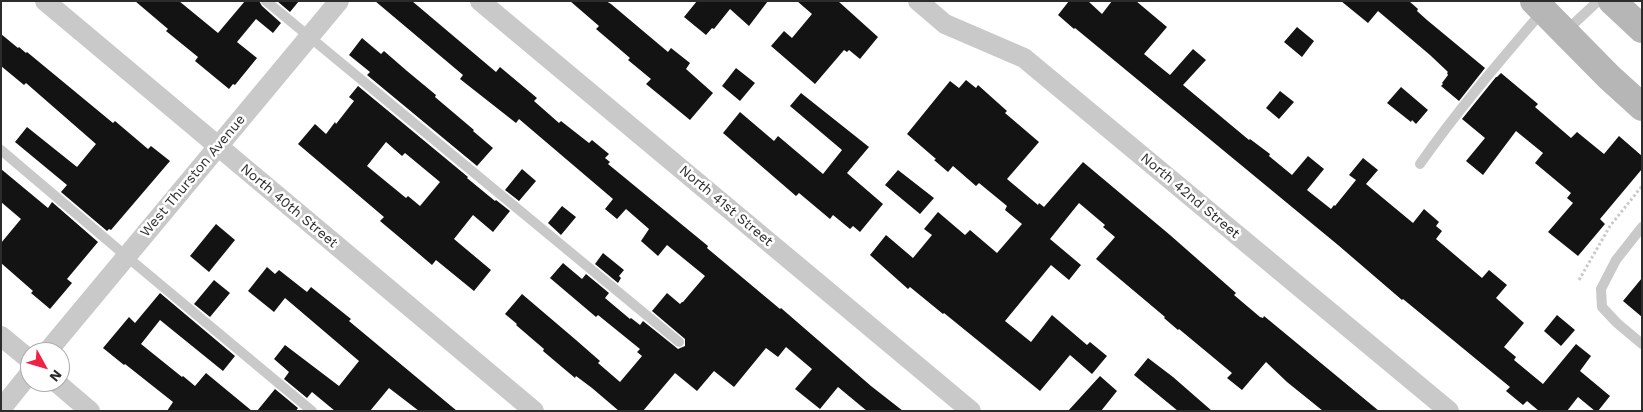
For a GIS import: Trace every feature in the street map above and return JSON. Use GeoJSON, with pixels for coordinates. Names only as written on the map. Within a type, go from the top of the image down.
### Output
{"type":"FeatureCollection","features":[{"type":"Feature","properties":{"kind":"main road"},"geometry":{"type":"LineString","coordinates":[[1612,1],[1642,28]]}},
{"type":"Feature","properties":{"kind":"main road"},"geometry":{"type":"LineString","coordinates":[[1533,5],[1566,32],[1609,77],[1642,107]]}},
{"type":"Feature","properties":{"kind":"street","name":"North 40th Street"},"geometry":{"type":"LineString","coordinates":[[45,1],[534,411]]}},
{"type":"Feature","properties":{"kind":"street","name":"West Thurston Avenue"},"geometry":{"type":"LineString","coordinates":[[55,342],[311,37],[339,1]]}},
{"type":"Feature","properties":{"kind":"street","name":"North 41st Street"},"geometry":{"type":"LineString","coordinates":[[480,1],[971,411]]}},
{"type":"Feature","properties":{"kind":"street","name":"North 42nd Street"},"geometry":{"type":"LineString","coordinates":[[918,1],[945,24],[1024,58],[1449,411]]}},
{"type":"Feature","properties":{"kind":"street"},"geometry":{"type":"LineString","coordinates":[[1,336],[20,352]]}},
{"type":"Feature","properties":{"kind":"street"},"geometry":{"type":"LineString","coordinates":[[1,409],[20,385]]}},
{"type":"Feature","properties":{"kind":"street"},"geometry":{"type":"LineString","coordinates":[[68,392],[90,411]]}},
{"type":"Feature","properties":{"kind":"lane"},"geometry":{"type":"LineString","coordinates":[[266,1],[679,342]]}},
{"type":"Feature","properties":{"kind":"lane"},"geometry":{"type":"LineString","coordinates":[[1566,32],[1598,1]]}},
{"type":"Feature","properties":{"kind":"lane"},"geometry":{"type":"LineString","coordinates":[[1420,164],[1496,65],[1533,5]]}},
{"type":"Feature","properties":{"kind":"lane"},"geometry":{"type":"LineString","coordinates":[[1,150],[312,411]]}},
{"type":"Feature","properties":{"kind":"lane"},"geometry":{"type":"LineString","coordinates":[[1642,227],[1616,260],[1601,289],[1602,307],[1617,323],[1642,344]]}},
{"type":"Feature","properties":{"kind":"path"},"geometry":{"type":"LineString","coordinates":[[1579,280],[1610,226],[1642,186]]}},
{"type":"Feature","properties":{"kind":"building"},"geometry":{"type":"Polygon","coordinates":[[[135,1],[179,1],[218,33],[245,1],[259,1],[281,23],[273,33],[256,19],[237,42],[257,58],[235,85],[233,84],[229,89],[195,61],[198,57],[166,31],[168,29],[135,1]]]}},
{"type":"Feature","properties":{"kind":"building"},"geometry":{"type":"Polygon","coordinates":[[[277,1],[299,1],[290,12],[277,1]]]}},
{"type":"Feature","properties":{"kind":"building"},"geometry":{"type":"Polygon","coordinates":[[[375,1],[412,1],[496,72],[500,67],[537,98],[534,101],[559,123],[561,121],[589,143],[592,140],[609,154],[605,158],[610,162],[608,164],[903,411],[867,411],[838,387],[820,409],[795,389],[812,369],[786,347],[778,357],[766,348],[734,387],[714,371],[697,391],[675,373],[643,411],[619,411],[576,376],[575,378],[543,351],[544,349],[505,314],[522,294],[600,361],[598,363],[620,382],[642,356],[637,352],[640,349],[598,315],[596,317],[550,278],[563,263],[582,279],[586,274],[609,293],[605,298],[630,319],[640,325],[643,321],[678,349],[685,346],[685,339],[652,311],[667,293],[680,304],[705,276],[667,245],[658,256],[641,241],[649,229],[626,209],[617,219],[605,209],[613,199],[519,119],[516,123],[460,79],[463,75],[375,1]]]}},
{"type":"Feature","properties":{"kind":"building"},"geometry":{"type":"Polygon","coordinates":[[[570,1],[606,1],[611,4],[668,52],[671,48],[690,63],[686,69],[713,93],[690,120],[646,84],[651,79],[628,60],[630,58],[596,29],[599,26],[570,1]]]}},
{"type":"Feature","properties":{"kind":"building"},"geometry":{"type":"Polygon","coordinates":[[[697,1],[768,1],[749,26],[730,9],[714,29],[712,28],[706,35],[684,17],[697,1]]]}},
{"type":"Feature","properties":{"kind":"building"},"geometry":{"type":"Polygon","coordinates":[[[797,1],[838,1],[878,37],[860,59],[849,50],[847,52],[844,50],[815,84],[771,46],[784,31],[792,38],[812,14],[797,1]]]}},
{"type":"Feature","properties":{"kind":"building"},"geometry":{"type":"Polygon","coordinates":[[[1069,1],[1088,1],[1102,14],[1112,1],[1136,1],[1167,27],[1144,54],[1170,75],[1193,49],[1206,60],[1183,85],[1249,140],[1270,154],[1269,156],[1292,175],[1308,156],[1324,169],[1307,190],[1331,209],[1356,180],[1349,175],[1363,158],[1378,170],[1366,184],[1413,223],[1424,209],[1439,222],[1436,226],[1442,231],[1436,239],[1482,278],[1489,270],[1507,285],[1496,298],[1524,323],[1504,347],[1516,357],[1514,360],[1543,384],[1576,344],[1591,356],[1580,371],[1610,396],[1598,411],[1595,411],[1578,397],[1567,411],[1539,411],[1527,401],[1523,405],[1506,391],[1510,387],[1058,15],[1069,1]]]}},
{"type":"Feature","properties":{"kind":"building"},"geometry":{"type":"Polygon","coordinates":[[[1341,1],[1409,1],[1427,20],[1485,68],[1459,101],[1441,86],[1448,72],[1430,55],[1378,11],[1368,23],[1341,1]]]}},
{"type":"Feature","properties":{"kind":"building"},"geometry":{"type":"Polygon","coordinates":[[[1297,27],[1314,41],[1302,57],[1284,42],[1297,27]]]}},
{"type":"Feature","properties":{"kind":"building"},"geometry":{"type":"Polygon","coordinates":[[[1,34],[18,48],[27,52],[113,123],[115,121],[148,149],[151,146],[170,161],[111,230],[107,231],[61,192],[67,185],[15,142],[27,127],[77,167],[96,144],[26,83],[24,85],[1,66],[1,34]]]}},
{"type":"Feature","properties":{"kind":"building"},"geometry":{"type":"Polygon","coordinates":[[[362,38],[381,54],[384,51],[436,95],[435,97],[493,148],[477,166],[367,75],[370,72],[349,55],[362,38]]]}},
{"type":"Feature","properties":{"kind":"building"},"geometry":{"type":"Polygon","coordinates":[[[736,68],[755,83],[740,101],[722,86],[736,68]]]}},
{"type":"Feature","properties":{"kind":"building"},"geometry":{"type":"Polygon","coordinates":[[[1501,73],[1538,104],[1535,107],[1571,138],[1577,132],[1604,154],[1619,136],[1642,156],[1642,169],[1600,219],[1605,224],[1578,256],[1548,232],[1573,203],[1567,198],[1571,193],[1535,163],[1543,153],[1516,131],[1483,175],[1466,161],[1485,138],[1462,119],[1501,73]]]}},
{"type":"Feature","properties":{"kind":"building"},"geometry":{"type":"Polygon","coordinates":[[[966,80],[976,88],[978,85],[1007,111],[1005,113],[1039,142],[1007,179],[1038,205],[1039,203],[1044,207],[1083,162],[1170,235],[1236,293],[1234,295],[1260,317],[1263,318],[1264,316],[1379,411],[1323,411],[1266,362],[1242,390],[1227,378],[1232,373],[1178,330],[1096,259],[1115,237],[1103,227],[1105,225],[1079,203],[1050,239],[1081,265],[1069,280],[1051,265],[1005,321],[1031,342],[1052,315],[1087,345],[1090,342],[1107,356],[1092,374],[1070,355],[1040,391],[944,313],[910,287],[908,289],[870,255],[886,235],[913,258],[932,235],[924,229],[938,212],[965,235],[970,230],[997,253],[1022,224],[1005,210],[1007,206],[979,183],[976,186],[953,166],[948,172],[907,134],[950,81],[959,88],[966,80]]]}},
{"type":"Feature","properties":{"kind":"building"},"geometry":{"type":"Polygon","coordinates":[[[358,86],[467,178],[510,211],[493,232],[473,215],[454,239],[491,270],[474,291],[436,260],[432,265],[380,221],[384,217],[298,144],[315,124],[326,134],[354,101],[349,97],[358,86]],[[386,142],[367,166],[406,198],[408,196],[420,206],[440,182],[405,153],[402,156],[386,142]]]}},
{"type":"Feature","properties":{"kind":"building"},"geometry":{"type":"Polygon","coordinates":[[[1401,87],[1428,110],[1416,124],[1387,103],[1401,87]]]}},
{"type":"Feature","properties":{"kind":"building"},"geometry":{"type":"Polygon","coordinates":[[[1280,91],[1294,102],[1279,119],[1266,108],[1280,91]]]}},
{"type":"Feature","properties":{"kind":"building"},"geometry":{"type":"Polygon","coordinates":[[[801,93],[869,147],[847,173],[883,204],[860,232],[853,226],[850,229],[833,215],[830,219],[799,193],[796,196],[723,133],[740,112],[774,141],[778,136],[823,174],[842,150],[790,106],[801,93]]]}},
{"type":"Feature","properties":{"kind":"building"},"geometry":{"type":"Polygon","coordinates":[[[1,169],[48,208],[52,202],[98,242],[67,279],[72,283],[50,309],[1,263],[1,243],[21,219],[1,202],[1,169]]]}},
{"type":"Feature","properties":{"kind":"building"},"geometry":{"type":"Polygon","coordinates":[[[522,169],[536,181],[519,201],[505,190],[522,169]]]}},
{"type":"Feature","properties":{"kind":"building"},"geometry":{"type":"Polygon","coordinates":[[[898,170],[934,198],[920,214],[885,185],[898,170]]]}},
{"type":"Feature","properties":{"kind":"building"},"geometry":{"type":"Polygon","coordinates":[[[562,206],[576,217],[561,235],[548,223],[562,206]]]}},
{"type":"Feature","properties":{"kind":"building"},"geometry":{"type":"Polygon","coordinates":[[[216,224],[235,240],[209,272],[190,256],[216,224]]]}},
{"type":"Feature","properties":{"kind":"building"},"geometry":{"type":"Polygon","coordinates":[[[603,253],[624,270],[619,276],[621,278],[618,283],[595,264],[603,253]]]}},
{"type":"Feature","properties":{"kind":"building"},"geometry":{"type":"Polygon","coordinates":[[[267,267],[275,274],[279,270],[307,292],[311,287],[351,319],[349,321],[457,411],[419,411],[389,388],[370,411],[335,411],[312,392],[307,398],[284,379],[289,372],[274,359],[285,345],[339,386],[359,361],[285,298],[274,312],[248,291],[267,267]]]}},
{"type":"Feature","properties":{"kind":"building"},"geometry":{"type":"Polygon","coordinates":[[[1642,278],[1642,317],[1623,301],[1642,278]]]}},
{"type":"Feature","properties":{"kind":"building"},"geometry":{"type":"Polygon","coordinates":[[[214,280],[230,293],[210,317],[194,304],[214,280]]]}},
{"type":"Feature","properties":{"kind":"building"},"geometry":{"type":"Polygon","coordinates":[[[160,293],[235,356],[223,371],[160,320],[141,344],[195,386],[206,373],[252,411],[167,411],[173,402],[103,348],[129,317],[135,323],[160,293]]]}},
{"type":"Feature","properties":{"kind":"building"},"geometry":{"type":"Polygon","coordinates":[[[1557,315],[1575,330],[1561,346],[1544,331],[1557,315]]]}},
{"type":"Feature","properties":{"kind":"building"},"geometry":{"type":"Polygon","coordinates":[[[1148,358],[1212,411],[1178,411],[1134,375],[1148,358]]]}},
{"type":"Feature","properties":{"kind":"building"},"geometry":{"type":"Polygon","coordinates":[[[1100,376],[1117,391],[1101,411],[1068,411],[1100,376]]]}},
{"type":"Feature","properties":{"kind":"building"},"geometry":{"type":"Polygon","coordinates":[[[275,389],[298,408],[296,411],[257,411],[275,389]]]}}]}
